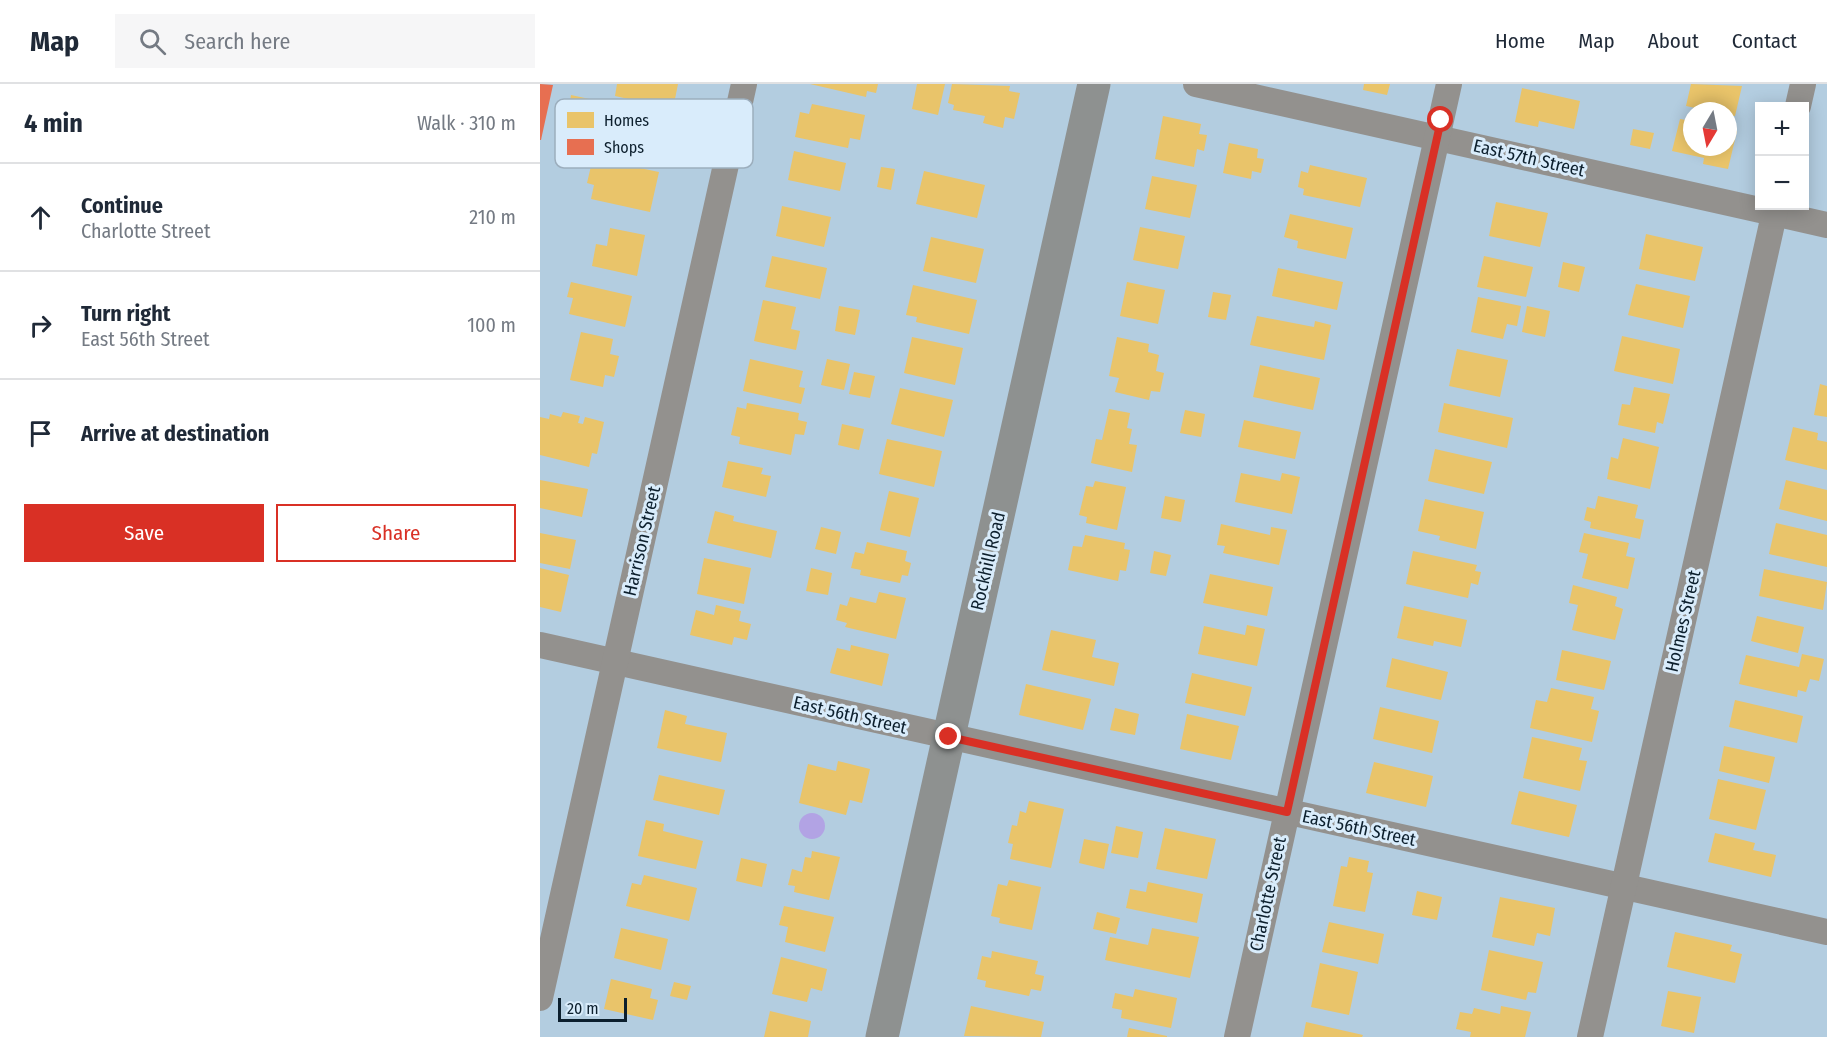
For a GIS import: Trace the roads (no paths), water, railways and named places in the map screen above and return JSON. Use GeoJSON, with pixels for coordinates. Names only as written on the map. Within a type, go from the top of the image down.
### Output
{"type":"FeatureCollection","features":[{"type":"Feature","properties":{"kind":"main road","name":"Rockhill Road"},"geometry":{"type":"LineString","coordinates":[[882,1037],[1094,84]]}},
{"type":"Feature","properties":{"kind":"street","name":"Harrison Street"},"geometry":{"type":"LineString","coordinates":[[741,99],[744,84]]}},
{"type":"Feature","properties":{"kind":"street","name":"East 57th Street"},"geometry":{"type":"LineString","coordinates":[[1196,84],[1437,138],[1755,205]]}},
{"type":"Feature","properties":{"kind":"street","name":"Charlotte Street"},"geometry":{"type":"LineString","coordinates":[[1237,1037],[1449,84]]}},
{"type":"Feature","properties":{"kind":"street"},"geometry":{"type":"LineString","coordinates":[[1799,102],[1803,84]]}},
{"type":"Feature","properties":{"kind":"street","name":"Harrison Street"},"geometry":{"type":"LineString","coordinates":[[540,998],[725,168]]}},
{"type":"Feature","properties":{"kind":"street","name":"Holmes Street"},"geometry":{"type":"LineString","coordinates":[[1590,1037],[1775,210]]}},
{"type":"Feature","properties":{"kind":"street","name":"East 57th Street"},"geometry":{"type":"LineString","coordinates":[[1778,210],[1827,225]]}},
{"type":"Feature","properties":{"kind":"street","name":"East 56th Street"},"geometry":{"type":"LineString","coordinates":[[540,645],[1827,932]]}}]}
